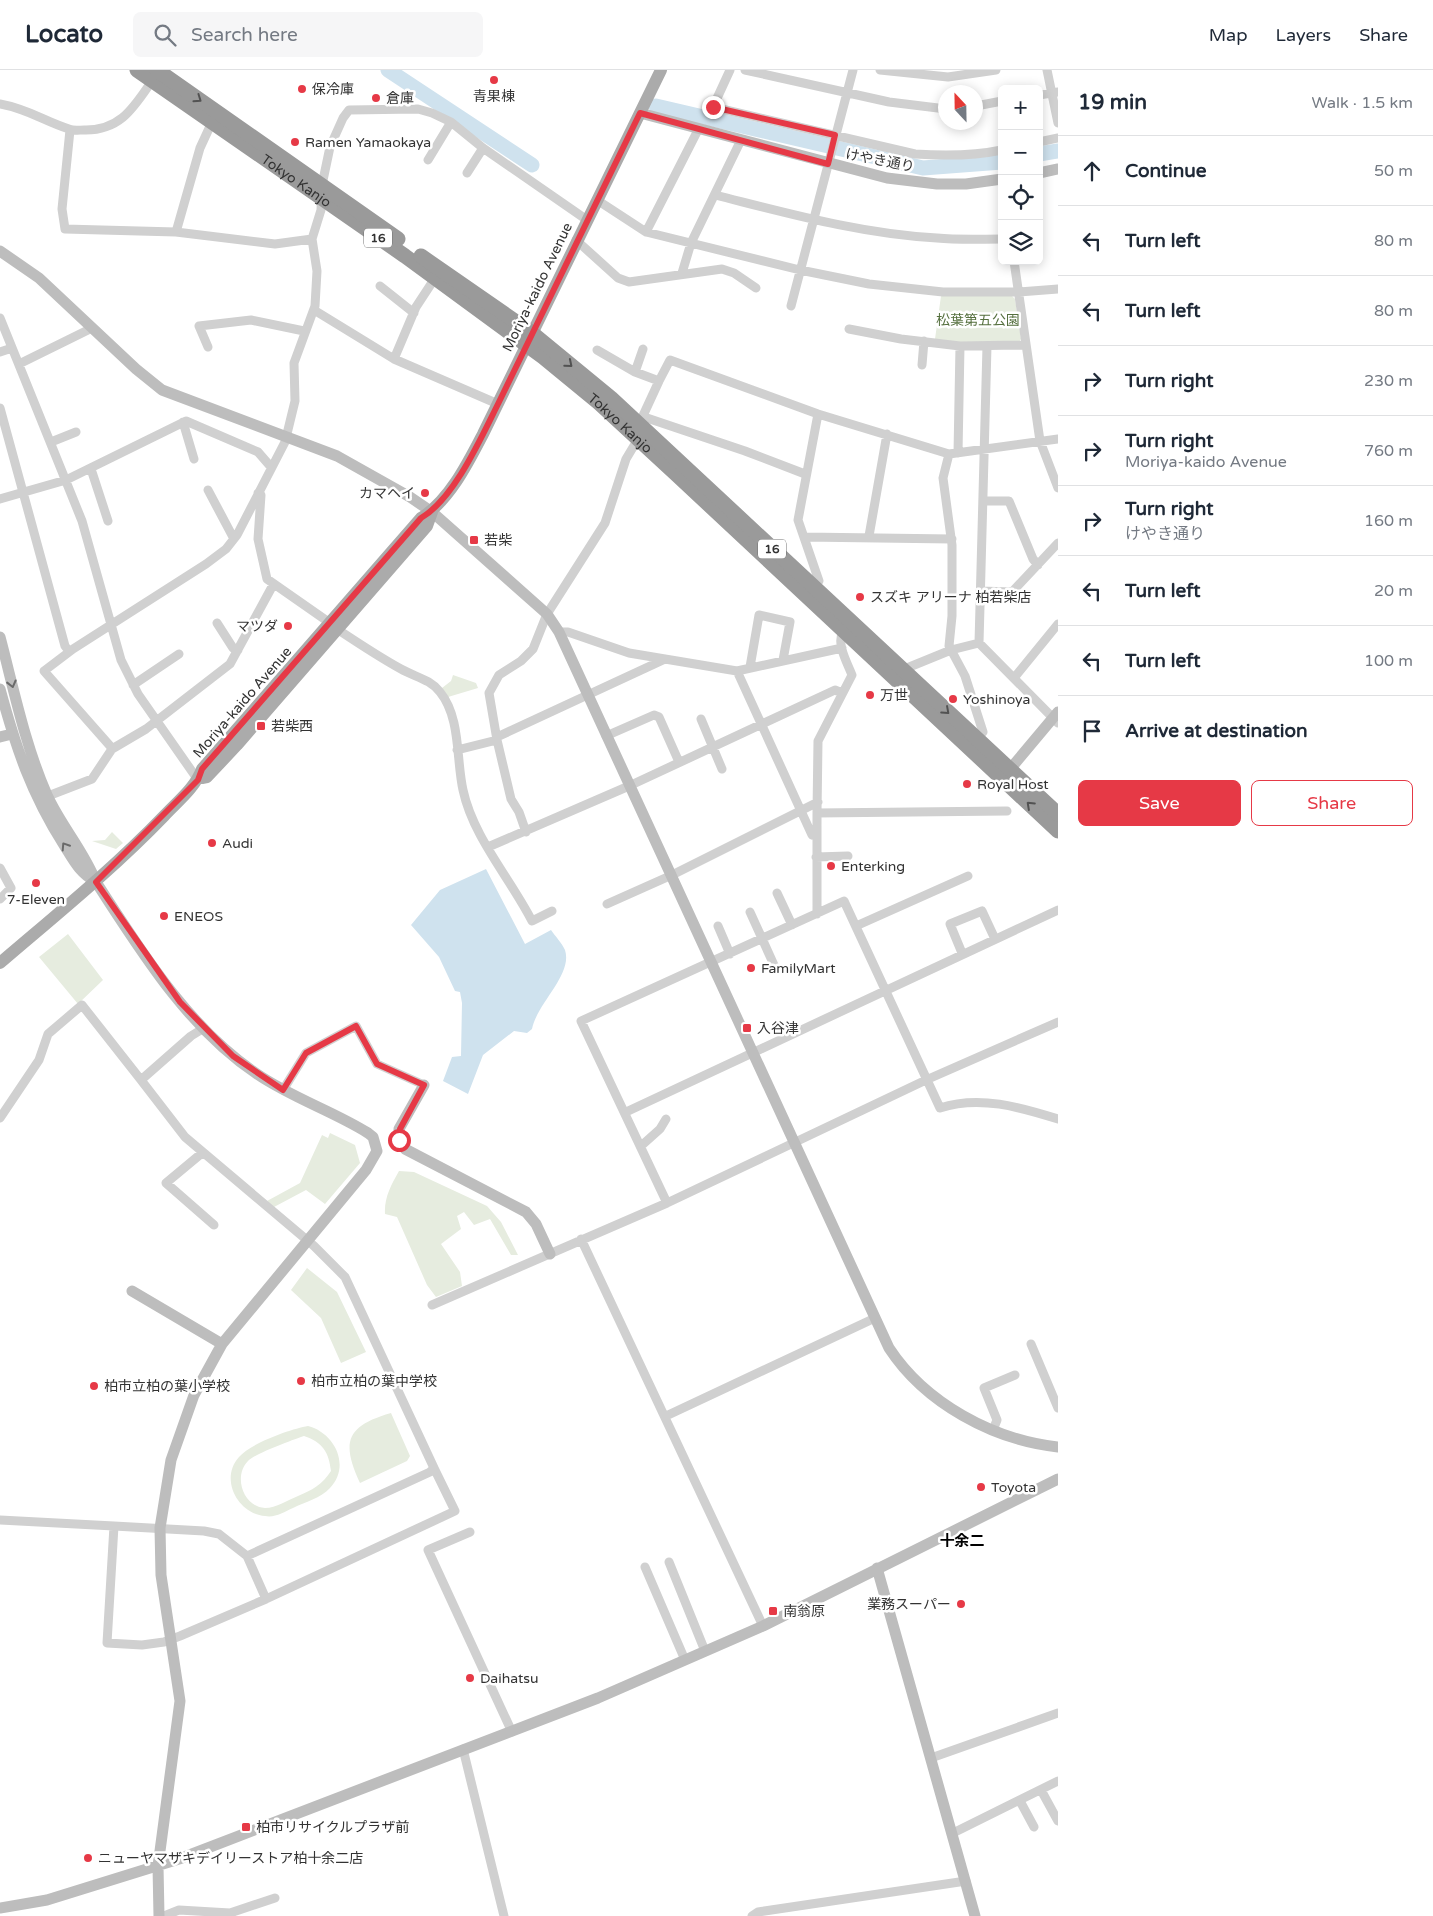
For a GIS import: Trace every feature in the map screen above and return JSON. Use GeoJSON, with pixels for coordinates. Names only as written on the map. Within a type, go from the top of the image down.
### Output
{"type":"FeatureCollection","features":[{"type":"Feature","properties":{"kind":"highway","name":"Tokyo Kanjo"},"geometry":{"type":"LineString","coordinates":[[137,70],[157,73],[641,420],[814,588],[977,738],[1006,774],[1058,831]]}},
{"type":"Feature","properties":{"kind":"highway","name":"Tokyo Kanjo"},"geometry":{"type":"LineString","coordinates":[[157,73],[212,122],[322,192],[435,278],[529,338],[844,631],[1006,774],[1058,814]]}},
{"type":"Feature","properties":{"kind":"main road","name":"Moriya-kaido Avenue"},"geometry":{"type":"LineString","coordinates":[[0,963],[96,882],[198,780],[202,769],[333,626],[421,518],[432,512],[467,464],[661,70]]}},
{"type":"Feature","properties":{"kind":"street"},"geometry":{"type":"LineString","coordinates":[[730,70],[713,107],[915,154],[946,155],[998,151]]}},
{"type":"Feature","properties":{"kind":"street"},"geometry":{"type":"LineString","coordinates":[[744,70],[847,91],[889,102],[938,108]]}},
{"type":"Feature","properties":{"kind":"street"},"geometry":{"type":"LineString","coordinates":[[791,306],[853,70]]}},
{"type":"Feature","properties":{"kind":"street"},"geometry":{"type":"LineString","coordinates":[[880,70],[948,77],[996,70]]}},
{"type":"Feature","properties":{"kind":"street"},"geometry":{"type":"LineString","coordinates":[[1047,70],[1055,93],[1058,123]]}},
{"type":"Feature","properties":{"kind":"street"},"geometry":{"type":"LineString","coordinates":[[0,104],[29,111],[70,130],[96,131],[116,124],[132,109],[157,73]]}},
{"type":"Feature","properties":{"kind":"street"},"geometry":{"type":"LineString","coordinates":[[983,105],[998,103]]}},
{"type":"Feature","properties":{"kind":"street"},"geometry":{"type":"LineString","coordinates":[[111,748],[44,671],[69,652],[206,564],[226,549],[234,539],[285,438],[295,401],[294,363],[304,331],[314,310],[317,271],[312,239],[330,146],[342,118],[349,110],[418,109],[432,113],[451,122],[483,148],[587,220]]}},
{"type":"Feature","properties":{"kind":"street","name":"けやき通り"},"geometry":{"type":"LineString","coordinates":[[640,113],[828,164],[910,182],[966,184],[998,180]]}},
{"type":"Feature","properties":{"kind":"street"},"geometry":{"type":"LineString","coordinates":[[176,232],[200,148],[212,122]]}},
{"type":"Feature","properties":{"kind":"street"},"geometry":{"type":"LineString","coordinates":[[428,160],[451,122]]}},
{"type":"Feature","properties":{"kind":"street"},"geometry":{"type":"LineString","coordinates":[[70,130],[62,209],[65,230],[176,232],[275,244],[312,239]]}},
{"type":"Feature","properties":{"kind":"street"},"geometry":{"type":"LineString","coordinates":[[646,232],[698,130]]}},
{"type":"Feature","properties":{"kind":"street"},"geometry":{"type":"LineString","coordinates":[[1043,141],[1058,138]]}},
{"type":"Feature","properties":{"kind":"street"},"geometry":{"type":"LineString","coordinates":[[682,273],[691,243],[741,140]]}},
{"type":"Feature","properties":{"kind":"street"},"geometry":{"type":"LineString","coordinates":[[466,173],[483,148]]}},
{"type":"Feature","properties":{"kind":"street"},"geometry":{"type":"LineString","coordinates":[[1043,172],[1058,169]]}},
{"type":"Feature","properties":{"kind":"street"},"geometry":{"type":"LineString","coordinates":[[715,195],[813,220],[936,238],[998,239]]}},
{"type":"Feature","properties":{"kind":"street"},"geometry":{"type":"LineString","coordinates":[[597,200],[646,232],[800,270],[868,284],[943,292],[1019,292],[1058,289]]}},
{"type":"Feature","properties":{"kind":"street"},"geometry":{"type":"LineString","coordinates":[[576,240],[618,278],[629,282],[682,273],[689,275],[722,269],[734,273],[756,288]]}},
{"type":"Feature","properties":{"kind":"street"},"geometry":{"type":"LineString","coordinates":[[0,251],[38,278],[136,370],[162,390],[285,438],[337,456],[417,500],[547,614],[559,632],[889,1348],[904,1369],[952,1408],[993,1430],[1035,1444],[1058,1447]]}},
{"type":"Feature","properties":{"kind":"street"},"geometry":{"type":"LineString","coordinates":[[1015,265],[1040,441],[1058,488]]}},
{"type":"Feature","properties":{"kind":"street"},"geometry":{"type":"LineString","coordinates":[[394,359],[414,313],[435,278]]}},
{"type":"Feature","properties":{"kind":"street"},"geometry":{"type":"LineString","coordinates":[[380,286],[414,313]]}},
{"type":"Feature","properties":{"kind":"street"},"geometry":{"type":"LineString","coordinates":[[314,310],[394,359],[498,404]]}},
{"type":"Feature","properties":{"kind":"street"},"geometry":{"type":"LineString","coordinates":[[0,318],[82,521],[121,660],[133,685],[156,721],[198,780]]}},
{"type":"Feature","properties":{"kind":"street"},"geometry":{"type":"LineString","coordinates":[[208,347],[199,326],[251,320],[304,331]]}},
{"type":"Feature","properties":{"kind":"street"},"geometry":{"type":"LineString","coordinates":[[19,364],[91,326]]}},
{"type":"Feature","properties":{"kind":"street"},"geometry":{"type":"LineString","coordinates":[[848,329],[901,339],[960,346],[1026,345]]}},
{"type":"Feature","properties":{"kind":"street"},"geometry":{"type":"LineString","coordinates":[[922,365],[924,341]]}},
{"type":"Feature","properties":{"kind":"street"},"geometry":{"type":"LineString","coordinates":[[960,346],[954,453],[943,478],[952,539],[952,616],[949,646],[965,676],[983,732],[977,738]]}},
{"type":"Feature","properties":{"kind":"street"},"geometry":{"type":"LineString","coordinates":[[987,346],[979,643],[1056,717],[1006,774]]}},
{"type":"Feature","properties":{"kind":"street"},"geometry":{"type":"LineString","coordinates":[[0,352],[12,348]]}},
{"type":"Feature","properties":{"kind":"street"},"geometry":{"type":"LineString","coordinates":[[635,372],[643,349]]}},
{"type":"Feature","properties":{"kind":"street"},"geometry":{"type":"LineString","coordinates":[[597,350],[635,372],[659,381]]}},
{"type":"Feature","properties":{"kind":"street"},"geometry":{"type":"LineString","coordinates":[[805,474],[745,451],[641,420],[644,409],[670,360],[818,414],[954,453],[1058,439]]}},
{"type":"Feature","properties":{"kind":"street"},"geometry":{"type":"LineString","coordinates":[[0,408],[65,646],[69,652]]}},
{"type":"Feature","properties":{"kind":"street"},"geometry":{"type":"LineString","coordinates":[[814,588],[819,581],[798,520],[805,474],[818,414]]}},
{"type":"Feature","properties":{"kind":"street"},"geometry":{"type":"LineString","coordinates":[[0,499],[66,480],[186,421],[258,452],[271,467]]}},
{"type":"Feature","properties":{"kind":"street"},"geometry":{"type":"LineString","coordinates":[[183,422],[194,459]]}},
{"type":"Feature","properties":{"kind":"street"},"geometry":{"type":"LineString","coordinates":[[50,442],[76,432]]}},
{"type":"Feature","properties":{"kind":"street"},"geometry":{"type":"LineString","coordinates":[[869,536],[888,434]]}},
{"type":"Feature","properties":{"kind":"street"},"geometry":{"type":"LineString","coordinates":[[526,832],[519,812],[511,799],[497,739],[489,693],[499,675],[521,661],[533,649],[547,614],[605,523],[626,459],[638,439]]}},
{"type":"Feature","properties":{"kind":"street"},"geometry":{"type":"LineString","coordinates":[[90,469],[108,521]]}},
{"type":"Feature","properties":{"kind":"street"},"geometry":{"type":"LineString","coordinates":[[208,490],[234,539]]}},
{"type":"Feature","properties":{"kind":"street"},"geometry":{"type":"LineString","coordinates":[[258,493],[261,495],[258,539],[267,579],[333,626],[403,670],[431,682],[451,708],[463,792],[476,827],[516,890],[532,921],[552,911]]}},
{"type":"Feature","properties":{"kind":"street"},"geometry":{"type":"LineString","coordinates":[[983,501],[1009,501],[1038,565]]}},
{"type":"Feature","properties":{"kind":"street"},"geometry":{"type":"LineString","coordinates":[[804,537],[869,536],[952,539]]}},
{"type":"Feature","properties":{"kind":"street"},"geometry":{"type":"LineString","coordinates":[[980,592],[1012,592],[1058,543]]}},
{"type":"Feature","properties":{"kind":"street"},"geometry":{"type":"LineString","coordinates":[[48,796],[92,779],[112,749],[156,721],[230,664],[273,585]]}},
{"type":"Feature","properties":{"kind":"street"},"geometry":{"type":"LineString","coordinates":[[750,667],[759,615],[790,622],[783,660]]}},
{"type":"Feature","properties":{"kind":"street"},"geometry":{"type":"LineString","coordinates":[[217,623],[233,648],[238,650]]}},
{"type":"Feature","properties":{"kind":"street"},"geometry":{"type":"LineString","coordinates":[[1014,678],[1058,624]]}},
{"type":"Feature","properties":{"kind":"street"},"geometry":{"type":"LineString","coordinates":[[817,914],[818,741],[852,674],[842,648],[841,636],[844,631]]}},
{"type":"Feature","properties":{"kind":"street"},"geometry":{"type":"LineString","coordinates":[[559,632],[568,632],[629,653],[663,660],[737,670],[842,648]]}},
{"type":"Feature","properties":{"kind":"street"},"geometry":{"type":"LineString","coordinates":[[0,637],[24,731],[57,815],[90,868],[96,882],[174,996],[233,1056],[283,1090],[362,1129],[373,1136],[376,1144],[375,1158],[366,1170],[222,1344],[194,1395],[177,1442],[166,1482],[160,1528],[161,1575],[180,1701],[158,1866],[159,1916]]}},
{"type":"Feature","properties":{"kind":"street"},"geometry":{"type":"LineString","coordinates":[[902,670],[951,650],[979,643]]}},
{"type":"Feature","properties":{"kind":"street"},"geometry":{"type":"LineString","coordinates":[[133,685],[178,654]]}},
{"type":"Feature","properties":{"kind":"street"},"geometry":{"type":"LineString","coordinates":[[457,750],[497,739],[663,660]]}},
{"type":"Feature","properties":{"kind":"street"},"geometry":{"type":"LineString","coordinates":[[737,670],[812,834],[817,836]]}},
{"type":"Feature","properties":{"kind":"street"},"geometry":{"type":"LineString","coordinates":[[0,689],[12,734],[27,777],[50,823],[83,874],[96,882]]}},
{"type":"Feature","properties":{"kind":"street"},"geometry":{"type":"LineString","coordinates":[[488,847],[630,786],[835,690],[842,693]]}},
{"type":"Feature","properties":{"kind":"street"},"geometry":{"type":"LineString","coordinates":[[606,736],[654,715],[660,717],[679,762]]}},
{"type":"Feature","properties":{"kind":"street"},"geometry":{"type":"LineString","coordinates":[[701,719],[722,769]]}},
{"type":"Feature","properties":{"kind":"street"},"geometry":{"type":"LineString","coordinates":[[0,737],[12,734]]}},
{"type":"Feature","properties":{"kind":"street"},"geometry":{"type":"LineString","coordinates":[[607,904],[672,875],[818,802]]}},
{"type":"Feature","properties":{"kind":"street"},"geometry":{"type":"LineString","coordinates":[[817,813],[1007,811]]}},
{"type":"Feature","properties":{"kind":"street"},"geometry":{"type":"LineString","coordinates":[[816,857],[848,856]]}},
{"type":"Feature","properties":{"kind":"street"},"geometry":{"type":"LineString","coordinates":[[0,868],[11,888],[0,899]]}},
{"type":"Feature","properties":{"kind":"street"},"geometry":{"type":"LineString","coordinates":[[856,926],[968,876]]}},
{"type":"Feature","properties":{"kind":"street"},"geometry":{"type":"LineString","coordinates":[[777,893],[792,925]]}},
{"type":"Feature","properties":{"kind":"street"},"geometry":{"type":"LineString","coordinates":[[666,1203],[626,1112],[582,1021],[844,901],[940,1108],[955,1102],[975,1101],[1028,1109],[1058,1120]]}},
{"type":"Feature","properties":{"kind":"street"},"geometry":{"type":"LineString","coordinates":[[626,1112],[885,989],[1058,910]]}},
{"type":"Feature","properties":{"kind":"street"},"geometry":{"type":"LineString","coordinates":[[962,954],[950,924],[982,911],[995,939]]}},
{"type":"Feature","properties":{"kind":"street"},"geometry":{"type":"LineString","coordinates":[[750,912],[774,965]]}},
{"type":"Feature","properties":{"kind":"street"},"geometry":{"type":"LineString","coordinates":[[718,926],[730,954]]}},
{"type":"Feature","properties":{"kind":"street"},"geometry":{"type":"LineString","coordinates":[[0,1118],[39,1060],[48,1034],[82,1005],[185,1137],[307,1240],[345,1277],[456,1511],[266,1599],[170,1639],[142,1645],[107,1644],[114,1526]]}},
{"type":"Feature","properties":{"kind":"street"},"geometry":{"type":"LineString","coordinates":[[432,1305],[666,1203],[926,1080],[1058,1022]]}},
{"type":"Feature","properties":{"kind":"street"},"geometry":{"type":"LineString","coordinates":[[283,1090],[306,1053],[356,1026],[377,1064],[424,1085],[400,1129],[399,1140],[405,1148],[526,1212],[536,1224],[550,1254]]}},
{"type":"Feature","properties":{"kind":"street"},"geometry":{"type":"LineString","coordinates":[[141,1080],[191,1036],[204,1028]]}},
{"type":"Feature","properties":{"kind":"street"},"geometry":{"type":"LineString","coordinates":[[641,1146],[656,1134],[666,1119]]}},
{"type":"Feature","properties":{"kind":"street"},"geometry":{"type":"LineString","coordinates":[[202,1153],[166,1183],[214,1225]]}},
{"type":"Feature","properties":{"kind":"street"},"geometry":{"type":"LineString","coordinates":[[581,1239],[666,1416],[763,1626]]}},
{"type":"Feature","properties":{"kind":"street"},"geometry":{"type":"LineString","coordinates":[[132,1291],[222,1344]]}},
{"type":"Feature","properties":{"kind":"street"},"geometry":{"type":"LineString","coordinates":[[666,1416],[875,1318]]}},
{"type":"Feature","properties":{"kind":"street"},"geometry":{"type":"LineString","coordinates":[[1031,1344],[1058,1408]]}},
{"type":"Feature","properties":{"kind":"street"},"geometry":{"type":"LineString","coordinates":[[993,1430],[997,1420],[984,1388],[1015,1375]]}},
{"type":"Feature","properties":{"kind":"street"},"geometry":{"type":"LineString","coordinates":[[247,1556],[430,1472],[434,1468]]}},
{"type":"Feature","properties":{"kind":"street"},"geometry":{"type":"LineString","coordinates":[[0,1908],[47,1900],[158,1866],[512,1732],[763,1626],[1058,1479]]}},
{"type":"Feature","properties":{"kind":"street"},"geometry":{"type":"LineString","coordinates":[[0,1520],[160,1528],[219,1534],[247,1556],[266,1599]]}},
{"type":"Feature","properties":{"kind":"street"},"geometry":{"type":"LineString","coordinates":[[470,1532],[428,1550],[512,1732]]}},
{"type":"Feature","properties":{"kind":"street"},"geometry":{"type":"LineString","coordinates":[[668,1562],[705,1651]]}},
{"type":"Feature","properties":{"kind":"street"},"geometry":{"type":"LineString","coordinates":[[645,1567],[685,1660]]}},
{"type":"Feature","properties":{"kind":"street"},"geometry":{"type":"LineString","coordinates":[[877,1568],[975,1916]]}},
{"type":"Feature","properties":{"kind":"street"},"geometry":{"type":"LineString","coordinates":[[931,1758],[1058,1713]]}},
{"type":"Feature","properties":{"kind":"street"},"geometry":{"type":"LineString","coordinates":[[463,1749],[504,1916]]}},
{"type":"Feature","properties":{"kind":"street"},"geometry":{"type":"LineString","coordinates":[[953,1833],[1020,1801],[1058,1780]]}},
{"type":"Feature","properties":{"kind":"street"},"geometry":{"type":"LineString","coordinates":[[1041,1790],[1058,1821]]}},
{"type":"Feature","properties":{"kind":"street"},"geometry":{"type":"LineString","coordinates":[[1020,1801],[1034,1827]]}},
{"type":"Feature","properties":{"kind":"street"},"geometry":{"type":"LineString","coordinates":[[752,1916],[758,1912],[966,1881]]}},
{"type":"Feature","properties":{"kind":"street"},"geometry":{"type":"LineString","coordinates":[[164,1916],[179,1910],[230,1913],[275,1898]]}},
{"type":"Feature","properties":{"kind":"green space","name":"松葉第五公園"},"geometry":{"type":"Polygon","coordinates":[[[941,296],[1012,296],[1015,299],[1021,339],[1019,342],[957,343],[935,339],[941,296]]]}},
{"type":"Feature","properties":{"kind":"green space"},"geometry":{"type":"Polygon","coordinates":[[[453,675],[476,683],[478,688],[448,697],[442,688],[451,681],[453,675]]]}},
{"type":"Feature","properties":{"kind":"green space"},"geometry":{"type":"Polygon","coordinates":[[[112,832],[123,843],[116,849],[92,841],[105,840],[112,832]]]}},
{"type":"Feature","properties":{"kind":"green space"},"geometry":{"type":"Polygon","coordinates":[[[68,934],[103,980],[78,1004],[39,957],[68,934]]]}},
{"type":"Feature","properties":{"kind":"green space"},"geometry":{"type":"Polygon","coordinates":[[[330,1133],[355,1145],[360,1163],[325,1204],[306,1190],[274,1207],[267,1201],[300,1183],[322,1135],[328,1138],[330,1133]]]}},
{"type":"Feature","properties":{"kind":"green space"},"geometry":{"type":"Polygon","coordinates":[[[399,1171],[414,1172],[487,1206],[501,1222],[518,1255],[511,1255],[490,1219],[474,1225],[464,1212],[457,1216],[461,1229],[441,1244],[460,1272],[462,1286],[436,1297],[427,1285],[397,1217],[385,1214],[387,1197],[399,1171]]]}},
{"type":"Feature","properties":{"kind":"green space"},"geometry":{"type":"Polygon","coordinates":[[[307,1268],[337,1292],[366,1352],[341,1363],[321,1318],[291,1290],[307,1268]]]}},
{"type":"Feature","properties":{"kind":"green space"},"geometry":{"type":"Polygon","coordinates":[[[391,1413],[410,1456],[407,1461],[360,1483],[350,1457],[352,1438],[356,1430],[364,1424],[391,1413]]]}},
{"type":"Feature","properties":{"kind":"green space"},"geometry":{"type":"Polygon","coordinates":[[[308,1426],[318,1430],[332,1443],[337,1451],[339,1461],[336,1479],[330,1488],[313,1500],[272,1516],[255,1514],[247,1509],[234,1494],[231,1485],[233,1466],[239,1457],[252,1447],[282,1433],[308,1426]],[[304,1436],[266,1451],[248,1461],[241,1475],[241,1482],[246,1497],[257,1506],[273,1507],[308,1492],[324,1480],[331,1471],[329,1459],[324,1449],[311,1438],[304,1436]]]}},
{"type":"Feature","properties":{"kind":"water"},"geometry":{"type":"Polygon","coordinates":[[[486,869],[525,944],[551,930],[564,947],[566,960],[564,969],[540,1009],[532,1029],[527,1033],[514,1031],[483,1055],[468,1094],[443,1081],[452,1057],[461,1056],[462,1003],[460,992],[455,991],[439,957],[411,925],[440,890],[486,869]]]}},
{"type":"Feature","properties":{"kind":"waterway"},"geometry":{"type":"LineString","coordinates":[[388,70],[532,165]]}},
{"type":"Feature","properties":{"kind":"waterway"},"geometry":{"type":"LineString","coordinates":[[656,106],[923,168],[998,162]]}},
{"type":"Feature","properties":{"kind":"waterway"},"geometry":{"type":"LineString","coordinates":[[1043,153],[1058,151]]}},
{"type":"Feature","properties":{"kind":"place","name":"青果棟"},"geometry":{"type":"Point","coordinates":[494,80]}},
{"type":"Feature","properties":{"kind":"place","name":"保冷庫"},"geometry":{"type":"Point","coordinates":[302,89]}},
{"type":"Feature","properties":{"kind":"place","name":"倉庫"},"geometry":{"type":"Point","coordinates":[376,98]}},
{"type":"Feature","properties":{"kind":"place","name":"Ramen Yamaokaya"},"geometry":{"type":"Point","coordinates":[295,142]}},
{"type":"Feature","properties":{"kind":"place","name":"カマヘイ"},"geometry":{"type":"Point","coordinates":[425,493]}},
{"type":"Feature","properties":{"kind":"place","name":"若柴"},"geometry":{"type":"Point","coordinates":[474,540]}},
{"type":"Feature","properties":{"kind":"place","name":"スズキ アリーナ 柏若柴店"},"geometry":{"type":"Point","coordinates":[860,597]}},
{"type":"Feature","properties":{"kind":"place","name":"マツダ"},"geometry":{"type":"Point","coordinates":[288,626]}},
{"type":"Feature","properties":{"kind":"place","name":"万世"},"geometry":{"type":"Point","coordinates":[870,695]}},
{"type":"Feature","properties":{"kind":"place","name":"Yoshinoya"},"geometry":{"type":"Point","coordinates":[953,699]}},
{"type":"Feature","properties":{"kind":"place","name":"若柴西"},"geometry":{"type":"Point","coordinates":[261,726]}},
{"type":"Feature","properties":{"kind":"place","name":"Royal Host"},"geometry":{"type":"Point","coordinates":[967,784]}},
{"type":"Feature","properties":{"kind":"place","name":"Audi"},"geometry":{"type":"Point","coordinates":[212,843]}},
{"type":"Feature","properties":{"kind":"place","name":"Enterking"},"geometry":{"type":"Point","coordinates":[831,866]}},
{"type":"Feature","properties":{"kind":"place","name":"7-Eleven"},"geometry":{"type":"Point","coordinates":[36,883]}},
{"type":"Feature","properties":{"kind":"place","name":"ENEOS"},"geometry":{"type":"Point","coordinates":[164,916]}},
{"type":"Feature","properties":{"kind":"place","name":"FamilyMart"},"geometry":{"type":"Point","coordinates":[751,968]}},
{"type":"Feature","properties":{"kind":"place","name":"入谷津"},"geometry":{"type":"Point","coordinates":[747,1028]}},
{"type":"Feature","properties":{"kind":"place","name":"柏市立柏の葉中学校"},"geometry":{"type":"Point","coordinates":[301,1381]}},
{"type":"Feature","properties":{"kind":"place","name":"柏市立柏の葉小学校"},"geometry":{"type":"Point","coordinates":[94,1386]}},
{"type":"Feature","properties":{"kind":"place","name":"Toyota"},"geometry":{"type":"Point","coordinates":[981,1487]}},
{"type":"Feature","properties":{"kind":"place","name":"業務スーパー"},"geometry":{"type":"Point","coordinates":[961,1604]}},
{"type":"Feature","properties":{"kind":"place","name":"南翁原"},"geometry":{"type":"Point","coordinates":[773,1611]}},
{"type":"Feature","properties":{"kind":"place","name":"Daihatsu"},"geometry":{"type":"Point","coordinates":[470,1678]}},
{"type":"Feature","properties":{"kind":"place","name":"柏市リサイクルプラザ前"},"geometry":{"type":"Point","coordinates":[246,1827]}},
{"type":"Feature","properties":{"kind":"place","name":"ニューヤマザキデイリーストア柏十余二店"},"geometry":{"type":"Point","coordinates":[88,1858]}},
{"type":"Feature","properties":{"kind":"district","name":"十余二"},"geometry":{"type":"Point","coordinates":[962,1541]}},
{"type":"Feature","properties":{"kind":"route"},"geometry":{"type":"LineString","coordinates":[[399,1140],[400,1129],[424,1085],[377,1064],[356,1026],[315,1046],[306,1053],[283,1090],[233,1056],[174,996],[96,882],[154,827],[198,780],[202,769],[421,518],[432,512],[443,498],[475,450],[576,240],[640,113],[828,164],[835,135],[713,107]]}}]}
